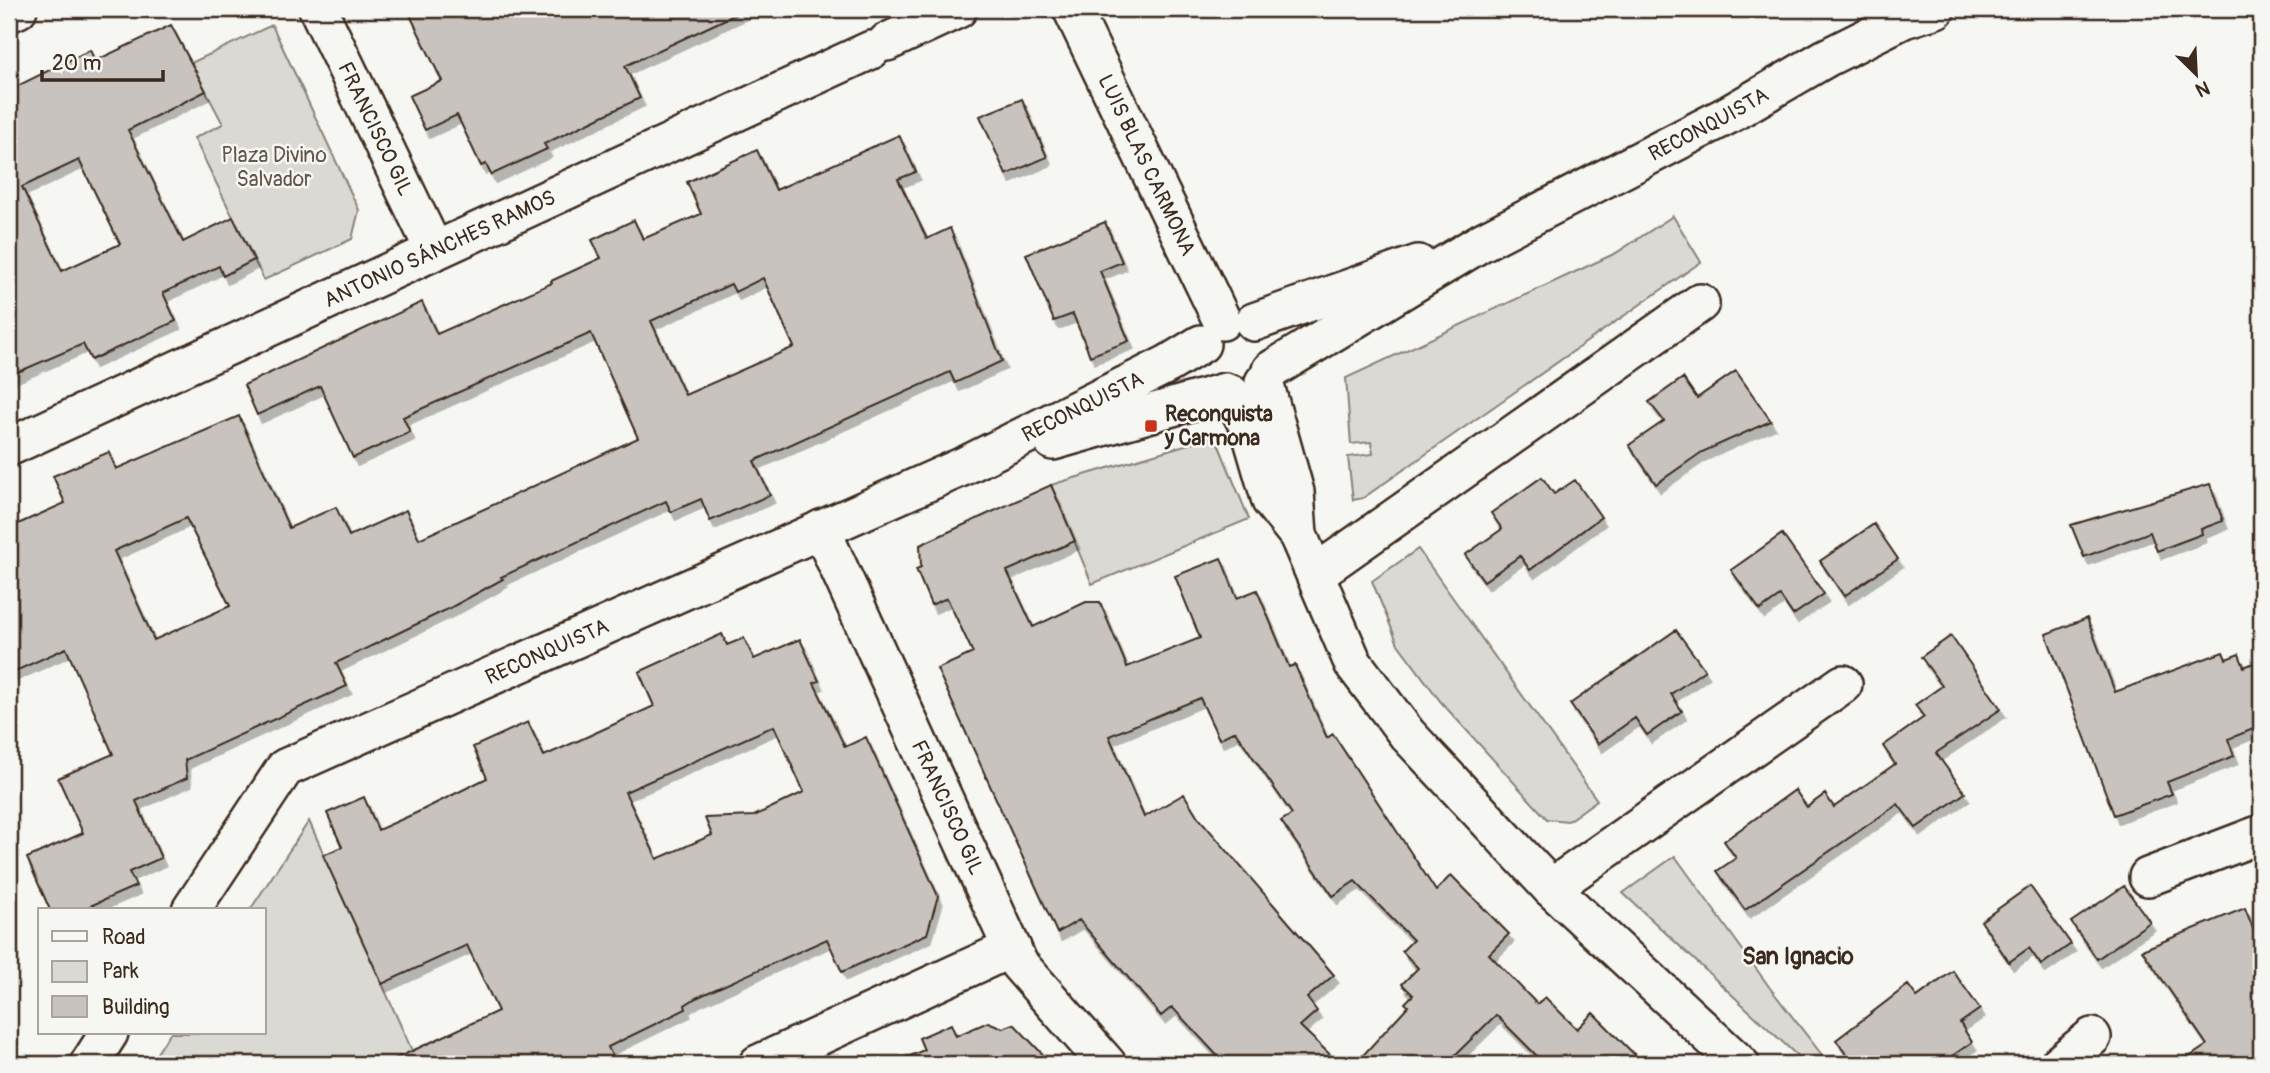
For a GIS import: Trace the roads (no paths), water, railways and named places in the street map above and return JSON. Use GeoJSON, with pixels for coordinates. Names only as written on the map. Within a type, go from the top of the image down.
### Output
{"type":"FeatureCollection","features":[{"type":"Feature","properties":{"kind":"street"},"geometry":{"type":"LineString","coordinates":[[9,13],[18,9]]}},
{"type":"Feature","properties":{"kind":"street","name":"FRANCISCO GIL"},"geometry":{"type":"LineString","coordinates":[[318,9],[434,250]]}},
{"type":"Feature","properties":{"kind":"street","name":"ANTONIO SÁNCHES RAMOS"},"geometry":{"type":"LineString","coordinates":[[9,447],[958,9]]}},
{"type":"Feature","properties":{"kind":"street","name":"LUIS BLAS CARMONA"},"geometry":{"type":"LineString","coordinates":[[1072,9],[1225,329]]}},
{"type":"Feature","properties":{"kind":"street","name":"RECONQUISTA"},"geometry":{"type":"LineString","coordinates":[[964,466],[1248,384],[1482,242],[1728,115],[1826,58],[1904,19],[1936,9]]}},
{"type":"Feature","properties":{"kind":"street","name":"RECONQUISTA"},"geometry":{"type":"LineString","coordinates":[[192,908],[285,768],[964,466],[1168,364],[1225,329],[1482,242]]}},
{"type":"Feature","properties":{"kind":"street"},"geometry":{"type":"LineString","coordinates":[[1315,574],[1700,303]]}},
{"type":"Feature","properties":{"kind":"street"},"geometry":{"type":"LineString","coordinates":[[1225,329],[1272,343],[1274,356],[1248,384],[1206,379],[1199,355],[1225,329]]}},
{"type":"Feature","properties":{"kind":"street"},"geometry":{"type":"LineString","coordinates":[[1248,384],[1295,492],[1298,536],[1353,663],[1407,734],[1551,888],[1740,1064]]}},
{"type":"Feature","properties":{"kind":"street","name":"FRANCISCO GIL"},"geometry":{"type":"LineString","coordinates":[[821,529],[1019,964],[1107,1064]]}},
{"type":"Feature","properties":{"kind":"street"},"geometry":{"type":"LineString","coordinates":[[1551,888],[1843,684]]}},
{"type":"Feature","properties":{"kind":"street"},"geometry":{"type":"LineString","coordinates":[[2148,877],[2261,834]]}},
{"type":"Feature","properties":{"kind":"street"},"geometry":{"type":"LineString","coordinates":[[758,1064],[1012,948]]}},
{"type":"Feature","properties":{"kind":"street"},"geometry":{"type":"LineString","coordinates":[[89,1064],[108,1034]]}},
{"type":"Feature","properties":{"kind":"street"},"geometry":{"type":"LineString","coordinates":[[2059,1064],[2092,1037]]}},
{"type":"Feature","properties":{"kind":"place","name":"Reconquista y Carmona"},"geometry":{"type":"Point","coordinates":[1151,426]}},
{"type":"Feature","properties":{"kind":"district","name":"San Ignacio"},"geometry":{"type":"Point","coordinates":[1798,956]}},
{"type":"Feature","properties":{"kind":"park label","name":"Plaza Divino Salvador"},"geometry":{"type":"Point","coordinates":[274,167]}}]}
